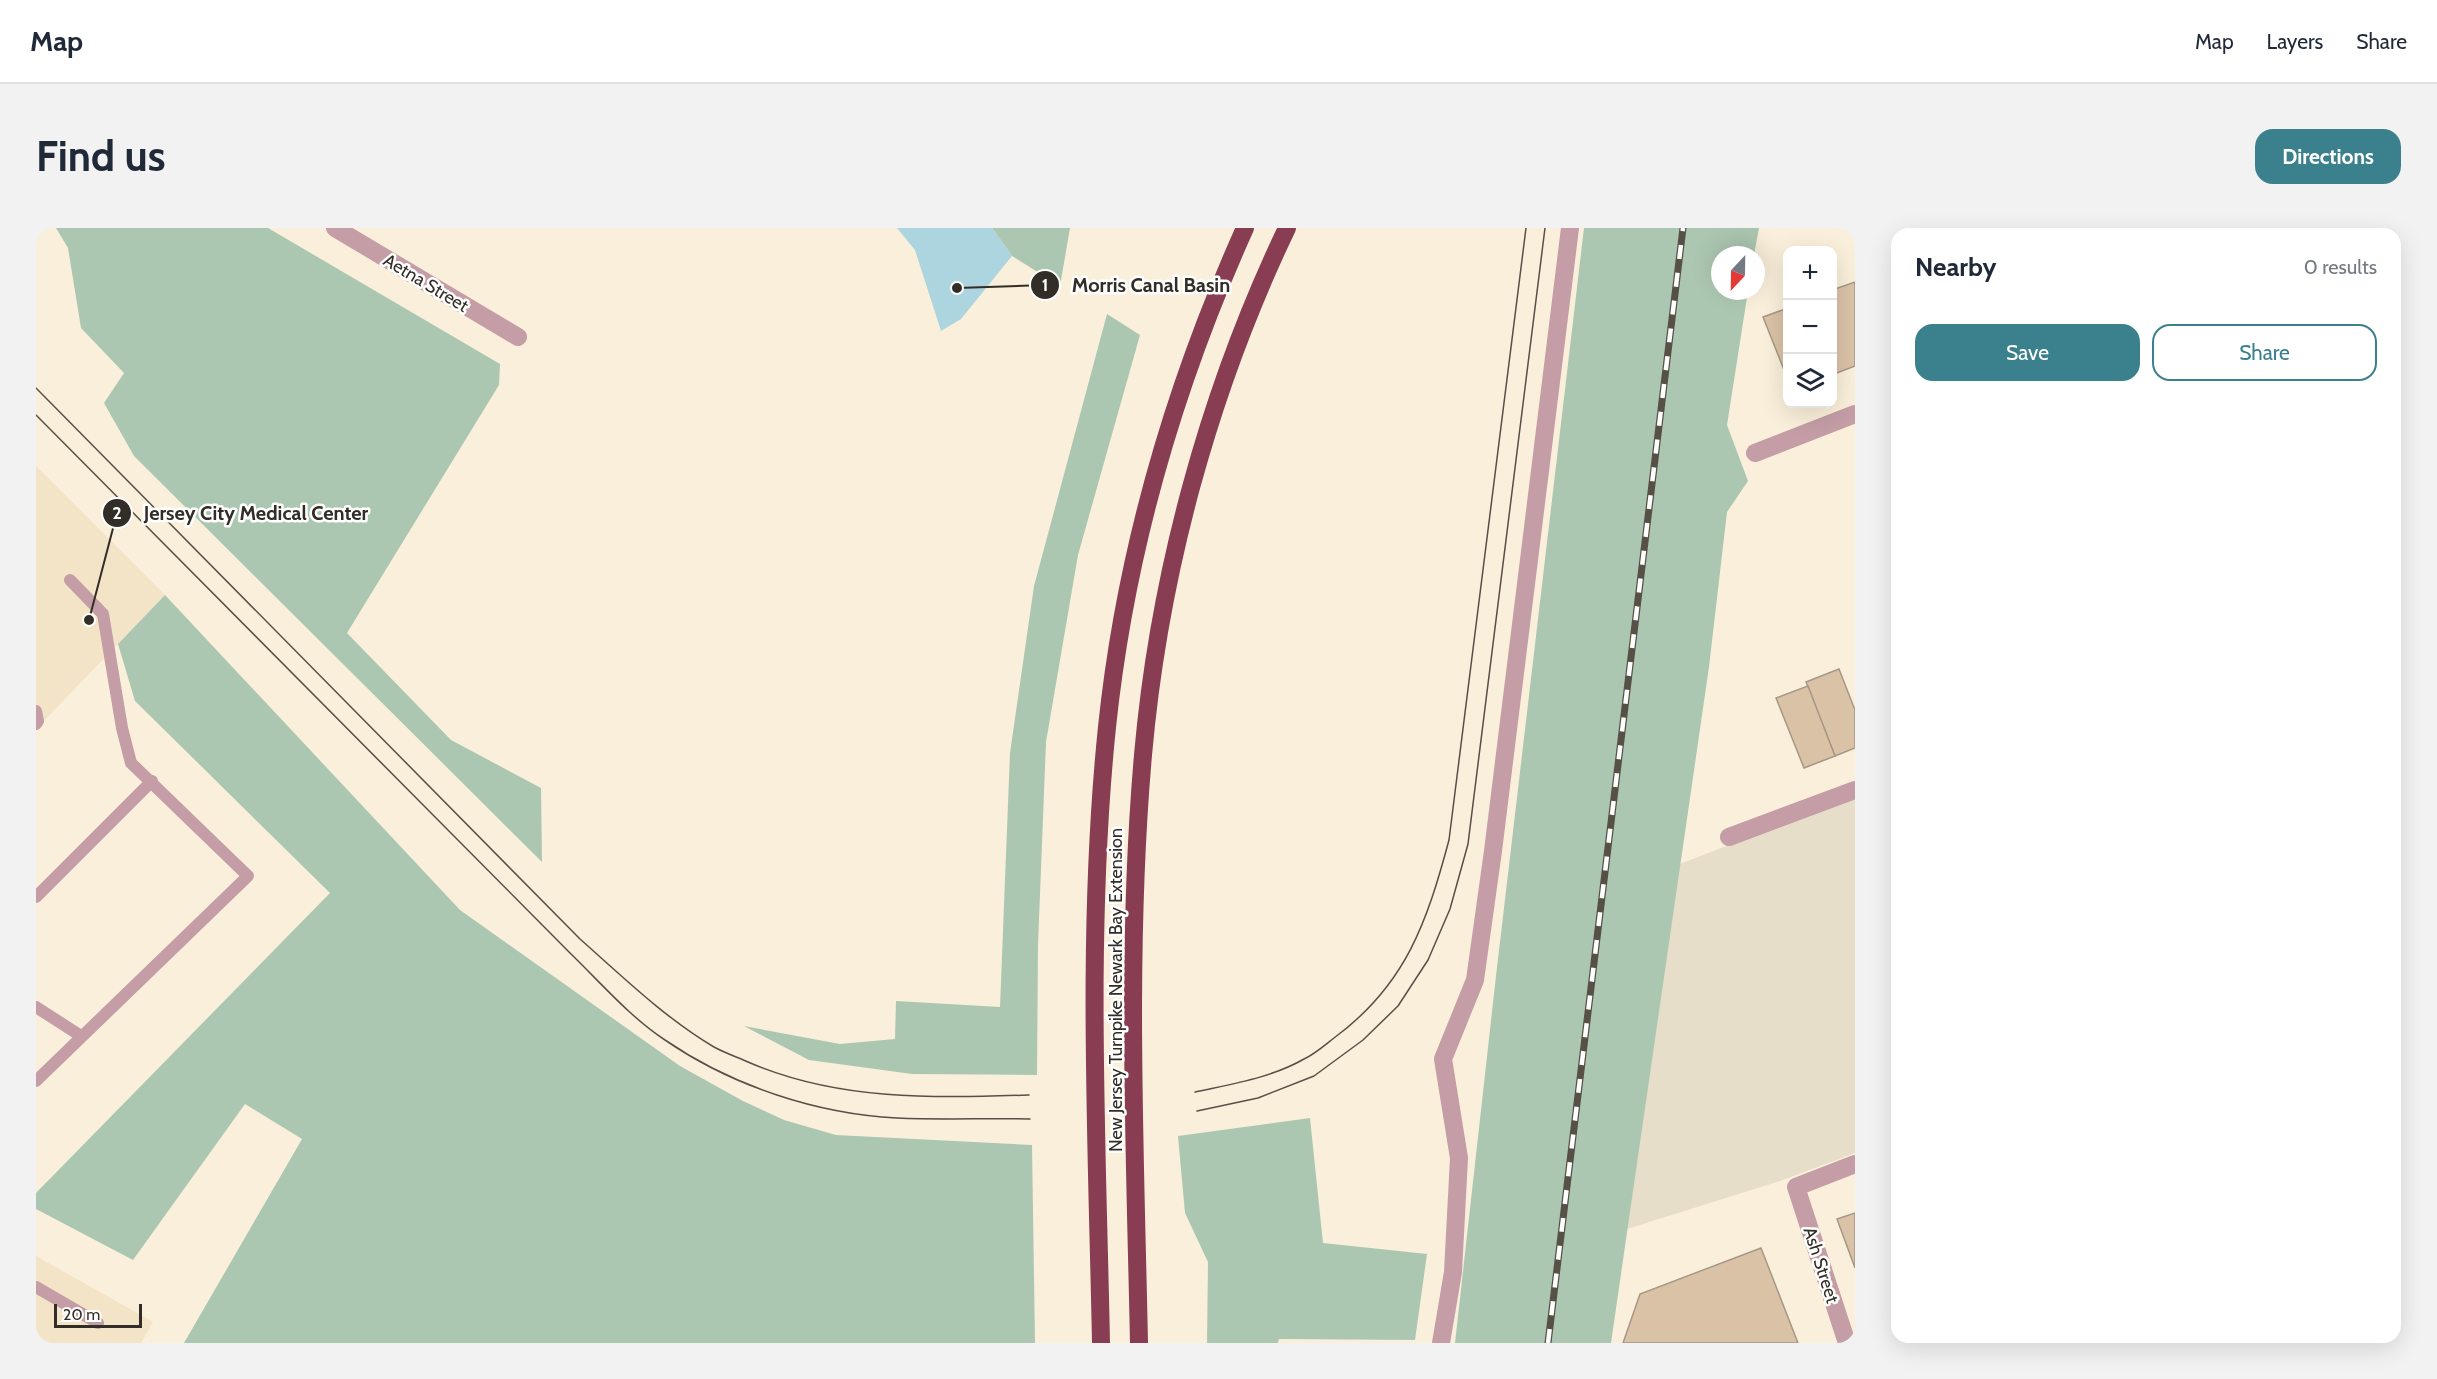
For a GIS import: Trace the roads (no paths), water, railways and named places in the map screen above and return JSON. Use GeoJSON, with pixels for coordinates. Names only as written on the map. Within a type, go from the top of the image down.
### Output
{"type":"FeatureCollection","features":[{"type":"Feature","properties":{"kind":"highway","name":"New Jersey Turnpike Newark Bay Extension"},"geometry":{"type":"LineString","coordinates":[[1101,1343],[1095,937],[1098,836],[1107,724],[1128,590],[1159,459],[1202,330],[1245,228]]}},
{"type":"Feature","properties":{"kind":"highway","name":"New Jersey Turnpike Newark Bay Extension"},"geometry":{"type":"LineString","coordinates":[[1140,1343],[1134,942],[1138,818],[1152,685],[1176,553],[1210,424],[1256,298],[1287,228]]}},
{"type":"Feature","properties":{"kind":"street","name":"Aetna Street"},"geometry":{"type":"LineString","coordinates":[[334,228],[518,337]]}},
{"type":"Feature","properties":{"kind":"street"},"geometry":{"type":"LineString","coordinates":[[1441,1343],[1453,1272],[1459,1158],[1443,1059],[1475,980],[1495,840],[1570,228]]}},
{"type":"Feature","properties":{"kind":"street"},"geometry":{"type":"LineString","coordinates":[[1755,453],[1855,414]]}},
{"type":"Feature","properties":{"kind":"street"},"geometry":{"type":"LineString","coordinates":[[1729,837],[1855,790]]}},
{"type":"Feature","properties":{"kind":"street","name":"Ash Street"},"geometry":{"type":"LineString","coordinates":[[1847,1343],[1796,1187],[1855,1164]]}},
{"type":"Feature","properties":{"kind":"lane"},"geometry":{"type":"LineString","coordinates":[[36,1081],[248,876],[131,763],[122,728],[103,614],[70,580]]}},
{"type":"Feature","properties":{"kind":"lane"},"geometry":{"type":"LineString","coordinates":[[36,711],[38,721],[36,724]]}},
{"type":"Feature","properties":{"kind":"lane"},"geometry":{"type":"LineString","coordinates":[[36,897],[152,781]]}},
{"type":"Feature","properties":{"kind":"lane"},"geometry":{"type":"LineString","coordinates":[[36,1007],[81,1035]]}},
{"type":"Feature","properties":{"kind":"lane"},"geometry":{"type":"LineString","coordinates":[[36,1287],[98,1323]]}},
{"type":"Feature","properties":{"kind":"water"},"geometry":{"type":"Polygon","coordinates":[[[897,228],[992,228],[1012,256],[961,319],[941,331],[915,250],[897,228]]]}},
{"type":"Feature","properties":{"kind":"tram line"},"geometry":{"type":"LineString","coordinates":[[1195,1092],[1251,1080],[1278,1071],[1320,1049],[1359,1018],[1379,996],[1396,974],[1422,925],[1449,840],[1526,228]]}},
{"type":"Feature","properties":{"kind":"tram line"},"geometry":{"type":"LineString","coordinates":[[1197,1111],[1258,1098],[1314,1076],[1363,1040],[1398,1006],[1428,960],[1450,909],[1468,844],[1545,228]]}},
{"type":"Feature","properties":{"kind":"tram line"},"geometry":{"type":"LineString","coordinates":[[36,388],[580,939],[645,996],[696,1036],[748,1062],[782,1075],[816,1084],[886,1094],[922,1096],[1029,1095]]}},
{"type":"Feature","properties":{"kind":"tram line"},"geometry":{"type":"LineString","coordinates":[[36,415],[616,999],[652,1031],[691,1056],[747,1084],[776,1095],[836,1111],[897,1118],[1030,1119]]}},
{"type":"Feature","properties":{"kind":"railway"},"geometry":{"type":"LineString","coordinates":[[1548,1343],[1683,228]]}},
{"type":"Feature","properties":{"kind":"place","name":"Morris Canal Basin"},"geometry":{"type":"Point","coordinates":[957,288]}},
{"type":"Feature","properties":{"kind":"place","name":"Jersey City Medical Center"},"geometry":{"type":"Point","coordinates":[89,620]}}]}
